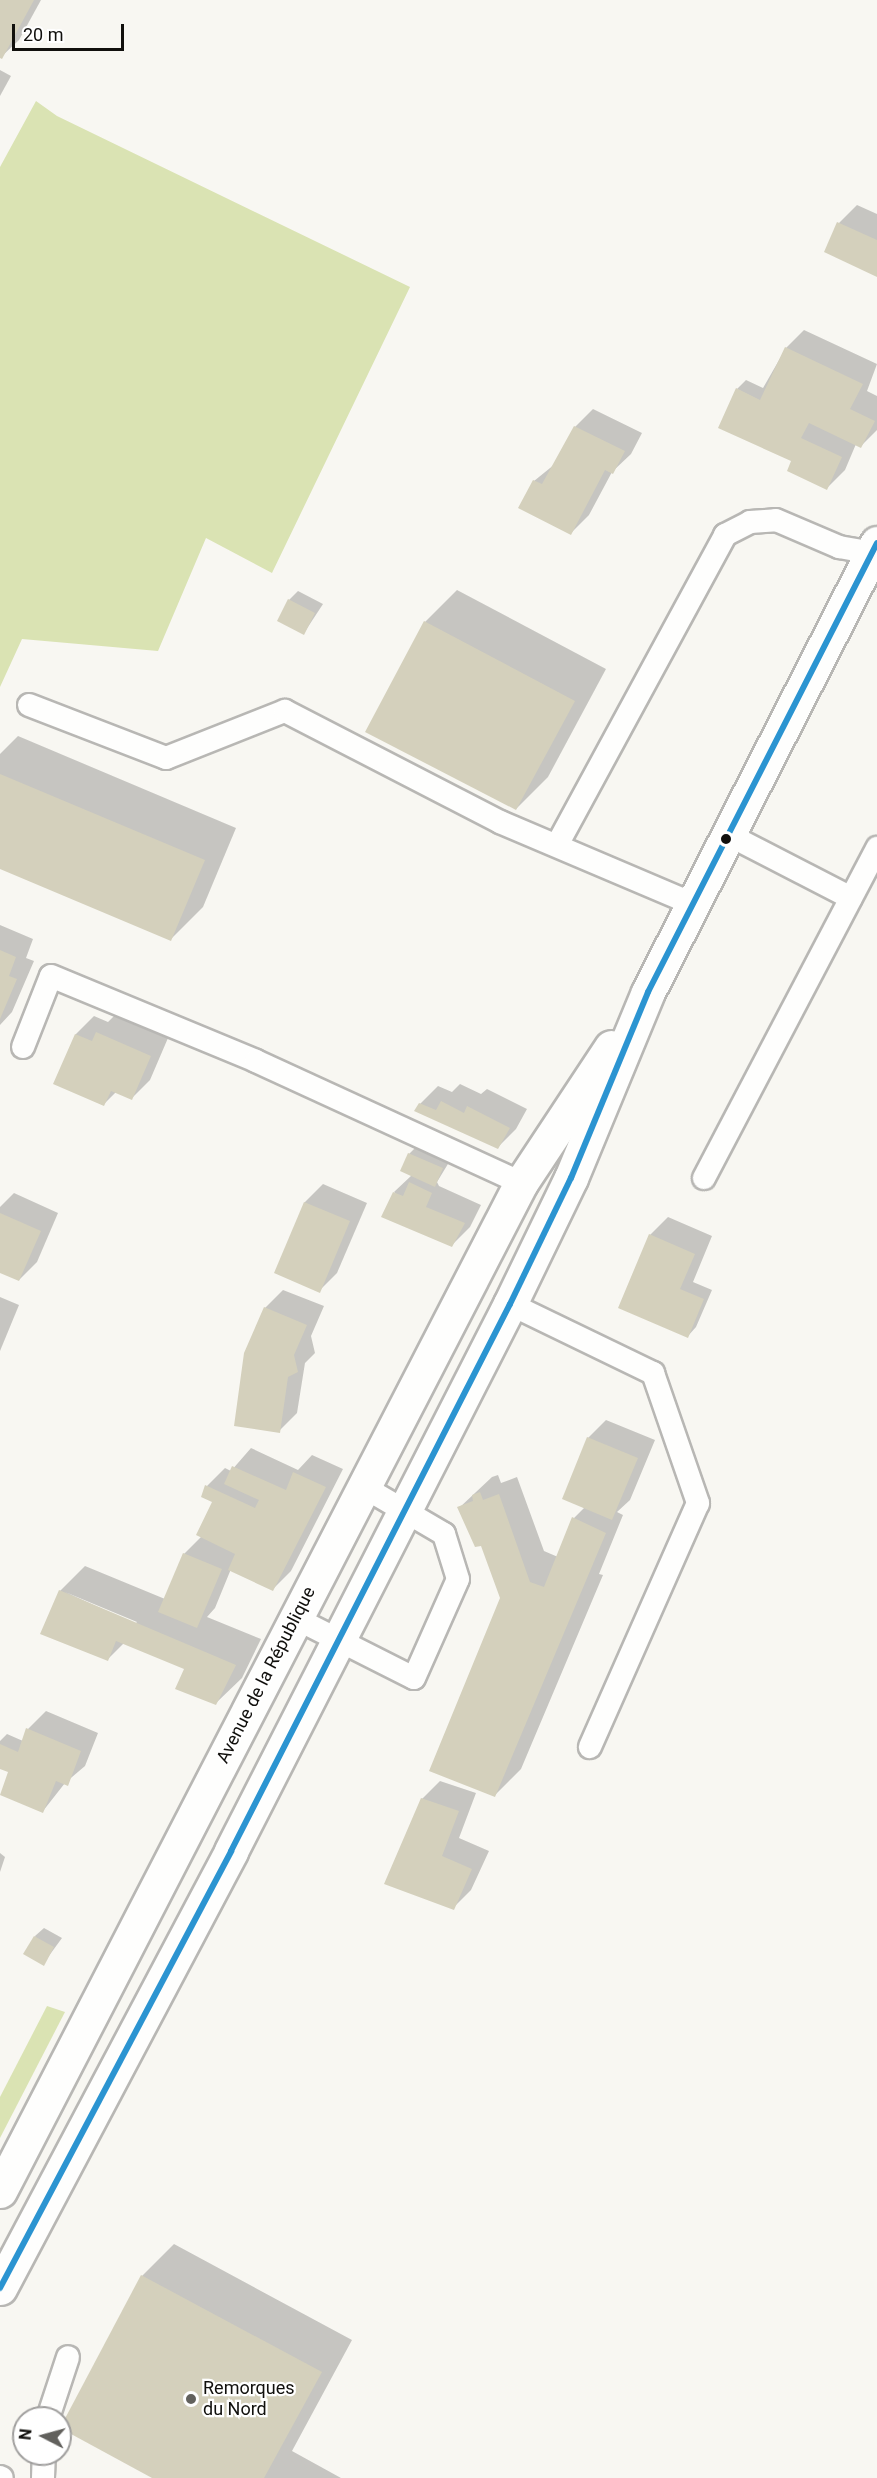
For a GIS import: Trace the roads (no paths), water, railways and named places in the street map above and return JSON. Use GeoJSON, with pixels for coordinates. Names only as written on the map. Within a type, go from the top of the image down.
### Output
{"type":"FeatureCollection","features":[{"type":"Feature","properties":{"kind":"main road"},"geometry":{"type":"LineString","coordinates":[[0,2288],[339,1640],[510,1304],[572,1179],[648,993],[875,548]]}},
{"type":"Feature","properties":{"kind":"main road","name":"Avenue de la République"},"geometry":{"type":"LineString","coordinates":[[0,2191],[527,1172],[648,993]]}},
{"type":"Feature","properties":{"kind":"lane"},"geometry":{"type":"LineString","coordinates":[[557,845],[725,535],[750,522],[776,520],[839,548],[875,548]]}},
{"type":"Feature","properties":{"kind":"lane"},"geometry":{"type":"LineString","coordinates":[[28,705],[166,758],[285,711],[500,822],[693,904]]}},
{"type":"Feature","properties":{"kind":"lane"},"geometry":{"type":"LineString","coordinates":[[729,835],[851,898]]}},
{"type":"Feature","properties":{"kind":"lane"},"geometry":{"type":"LineString","coordinates":[[704,1178],[877,848]]}},
{"type":"Feature","properties":{"kind":"lane"},"geometry":{"type":"LineString","coordinates":[[23,1047],[51,976],[527,1172]]}},
{"type":"Feature","properties":{"kind":"lane"},"geometry":{"type":"LineString","coordinates":[[510,1304],[653,1373],[698,1503],[590,1747]]}},
{"type":"Feature","properties":{"kind":"lane"},"geometry":{"type":"LineString","coordinates":[[296,1618],[414,1678],[458,1579],[444,1534],[364,1487]]}},
{"type":"Feature","properties":{"kind":"lane"},"geometry":{"type":"LineString","coordinates":[[52,2406],[68,2357]]}},
{"type":"Feature","properties":{"kind":"place","name":"Remorques du Nord"},"geometry":{"type":"Point","coordinates":[191,2399]}}]}
